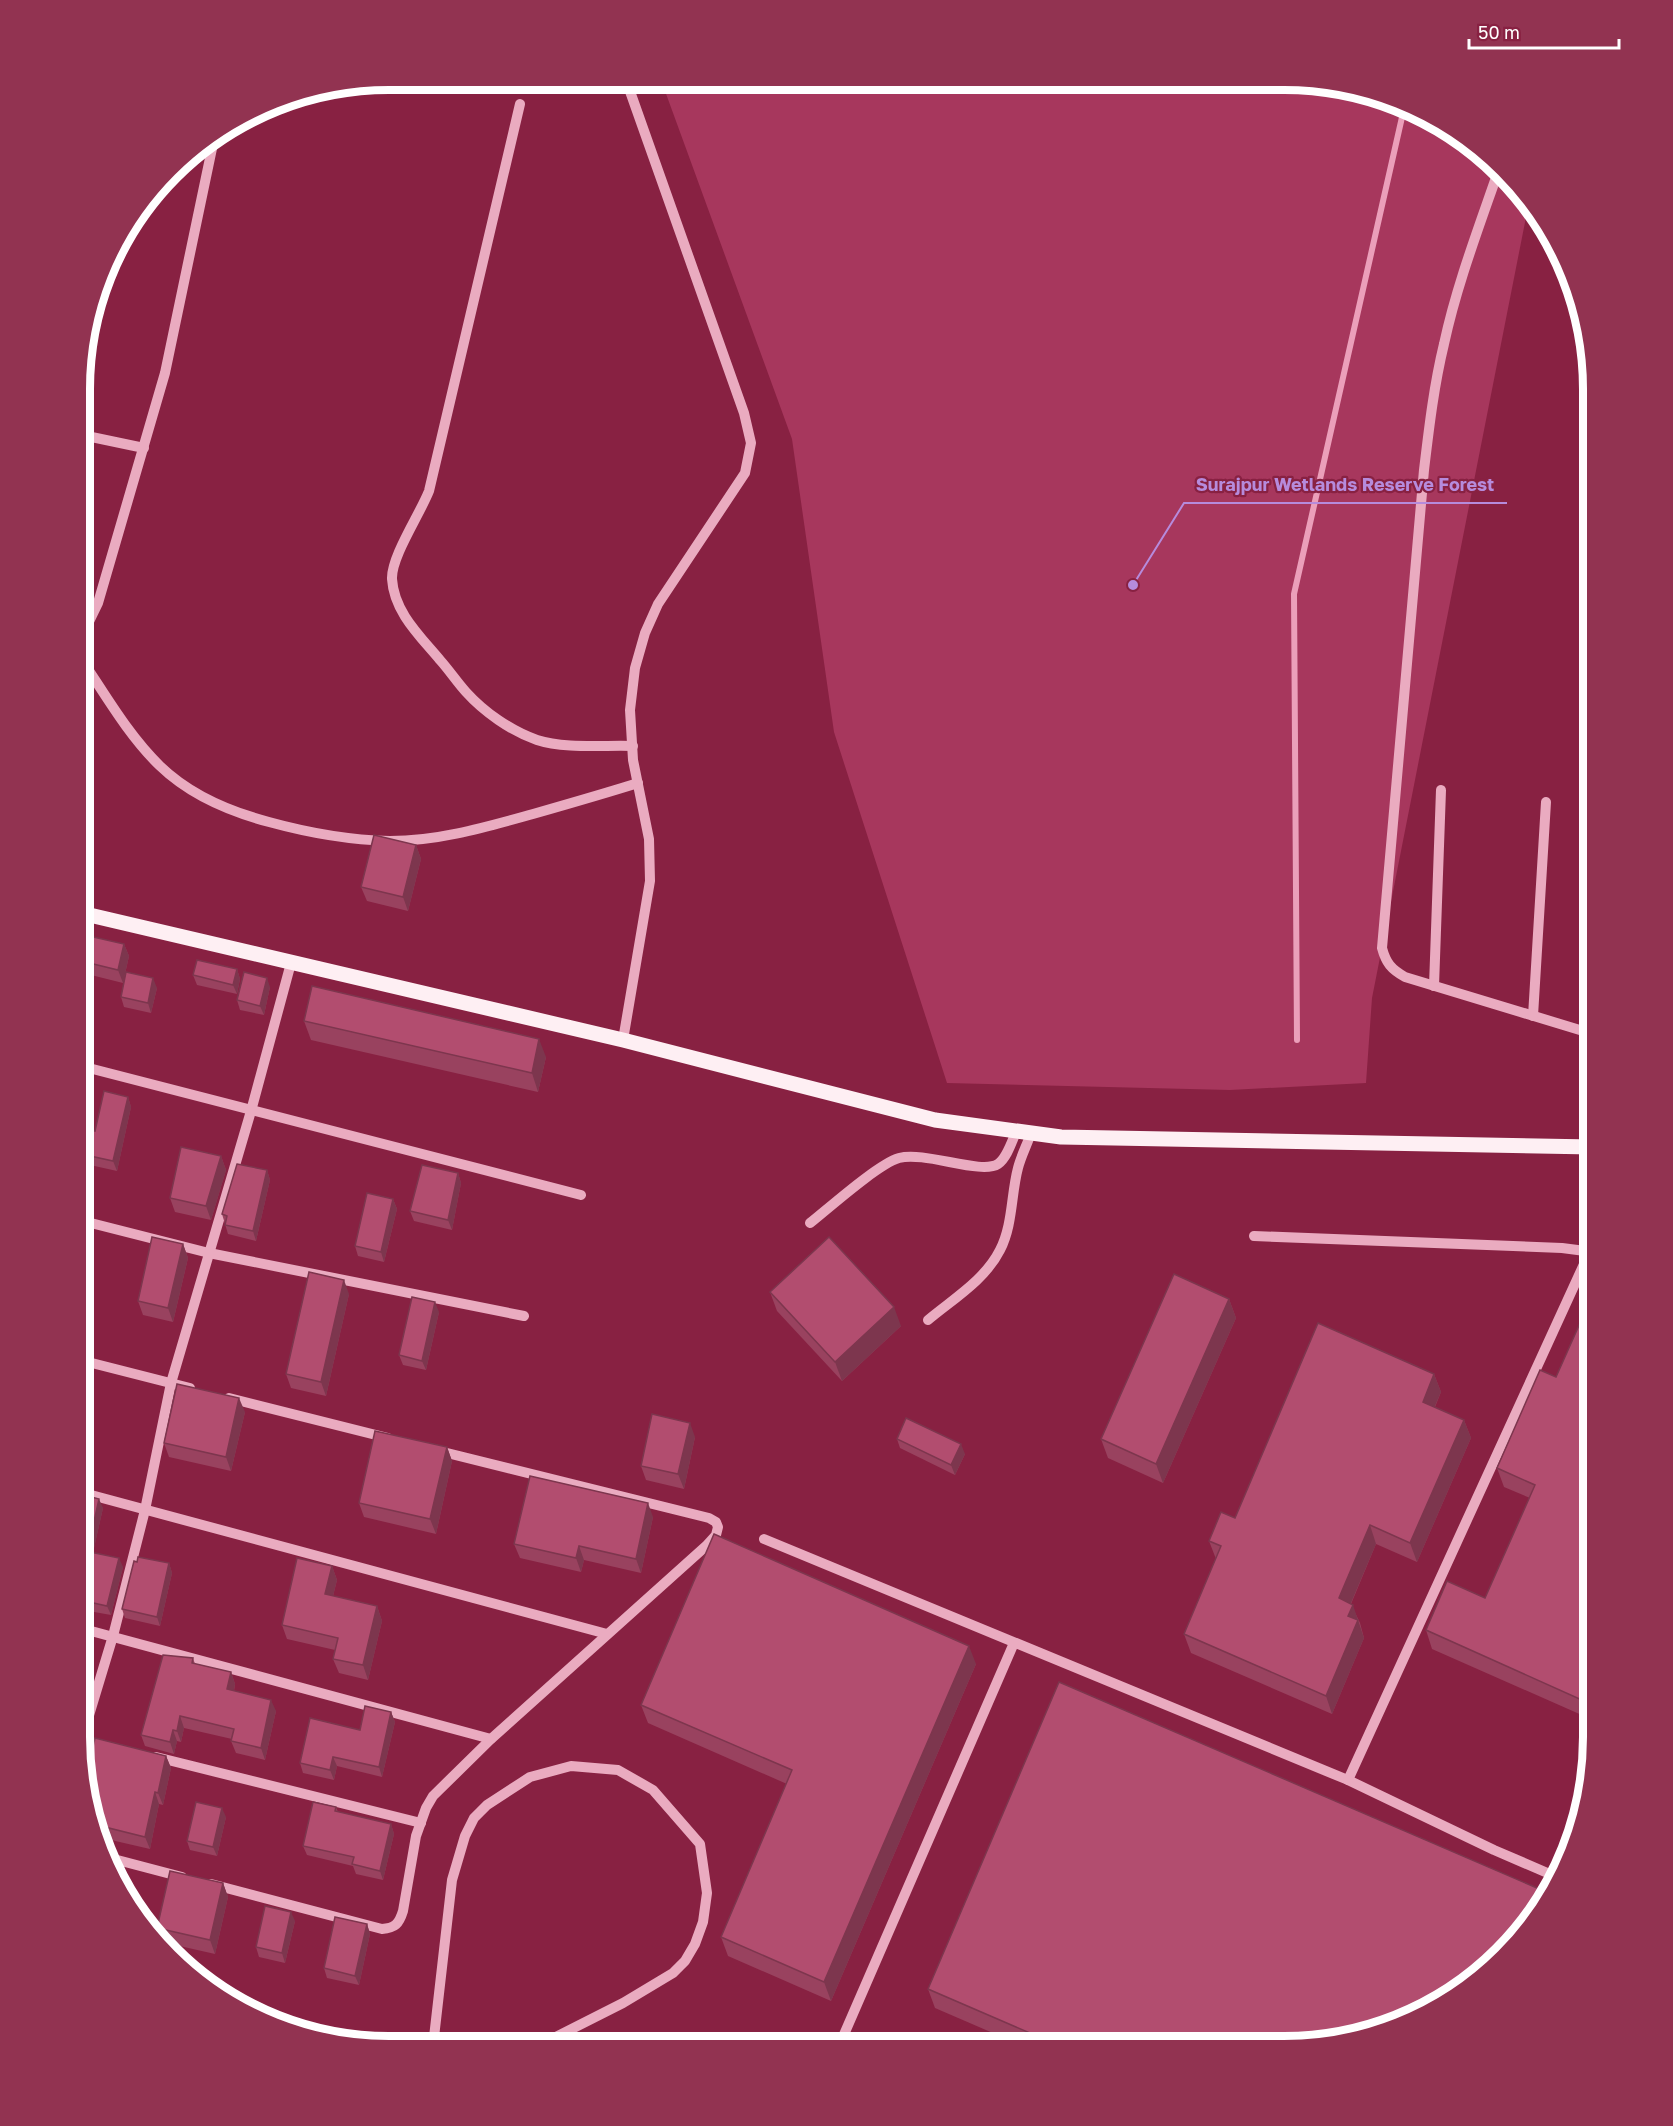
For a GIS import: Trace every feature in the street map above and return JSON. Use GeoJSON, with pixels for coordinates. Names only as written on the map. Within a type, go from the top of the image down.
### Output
{"type":"FeatureCollection","features":[{"type":"Feature","properties":{"kind":"main road"},"geometry":{"type":"LineString","coordinates":[[90,915],[623,1040],[935,1120],[1061,1137],[1583,1147]]}},
{"type":"Feature","properties":{"kind":"street"},"geometry":{"type":"LineString","coordinates":[[623,1040],[650,880],[649,839],[638,783],[630,710],[635,668],[645,633],[658,604],[745,473],[751,444],[744,413],[630,90]]}},
{"type":"Feature","properties":{"kind":"street"},"geometry":{"type":"LineString","coordinates":[[520,104],[429,491],[395,562],[392,579],[407,621],[468,694],[492,715],[519,732],[554,744],[633,746]]}},
{"type":"Feature","properties":{"kind":"street"},"geometry":{"type":"LineString","coordinates":[[90,620],[98,603],[165,373],[212,148]]}},
{"type":"Feature","properties":{"kind":"street"},"geometry":{"type":"LineString","coordinates":[[1496,177],[1460,282],[1443,344],[1431,414],[1424,470],[1382,948],[1385,960],[1391,969],[1405,977],[1583,1031]]}},
{"type":"Feature","properties":{"kind":"street"},"geometry":{"type":"LineString","coordinates":[[90,437],[144,448]]}},
{"type":"Feature","properties":{"kind":"street"},"geometry":{"type":"LineString","coordinates":[[90,672],[138,741],[160,766],[175,778],[241,814],[338,838],[391,841],[475,830],[638,783]]}},
{"type":"Feature","properties":{"kind":"street"},"geometry":{"type":"LineString","coordinates":[[1434,986],[1441,790]]}},
{"type":"Feature","properties":{"kind":"street"},"geometry":{"type":"LineString","coordinates":[[1533,1016],[1546,802]]}},
{"type":"Feature","properties":{"kind":"street"},"geometry":{"type":"LineString","coordinates":[[90,1719],[145,1510],[171,1383],[251,1111],[291,963]]}},
{"type":"Feature","properties":{"kind":"street"},"geometry":{"type":"LineString","coordinates":[[90,1068],[581,1195]]}},
{"type":"Feature","properties":{"kind":"street"},"geometry":{"type":"LineString","coordinates":[[810,1223],[881,1167],[897,1158],[917,1156],[987,1167],[999,1163],[1023,1132]]}},
{"type":"Feature","properties":{"kind":"street"},"geometry":{"type":"LineString","coordinates":[[928,1320],[966,1291],[1000,1250],[1007,1228],[1023,1132]]}},
{"type":"Feature","properties":{"kind":"street"},"geometry":{"type":"LineString","coordinates":[[90,1223],[209,1253],[524,1316]]}},
{"type":"Feature","properties":{"kind":"street"},"geometry":{"type":"LineString","coordinates":[[1254,1236],[1562,1248],[1583,1251]]}},
{"type":"Feature","properties":{"kind":"street"},"geometry":{"type":"LineString","coordinates":[[1348,1780],[1583,1271]]}},
{"type":"Feature","properties":{"kind":"street"},"geometry":{"type":"LineString","coordinates":[[90,1363],[205,1392]]}},
{"type":"Feature","properties":{"kind":"street"},"geometry":{"type":"LineString","coordinates":[[217,1395],[400,1441]]}},
{"type":"Feature","properties":{"kind":"street"},"geometry":{"type":"LineString","coordinates":[[117,1860],[382,1929],[392,1928],[400,1922],[416,1836],[433,1796],[491,1739],[716,1535],[718,1527],[716,1522],[709,1518],[423,1447]]}},
{"type":"Feature","properties":{"kind":"street"},"geometry":{"type":"LineString","coordinates":[[90,1495],[607,1634]]}},
{"type":"Feature","properties":{"kind":"street"},"geometry":{"type":"LineString","coordinates":[[764,1539],[1348,1780],[1549,1874]]}},
{"type":"Feature","properties":{"kind":"street"},"geometry":{"type":"LineString","coordinates":[[90,1630],[491,1739]]}},
{"type":"Feature","properties":{"kind":"street"},"geometry":{"type":"LineString","coordinates":[[843,2036],[1014,1643]]}},
{"type":"Feature","properties":{"kind":"street"},"geometry":{"type":"LineString","coordinates":[[150,1755],[421,1823]]}},
{"type":"Feature","properties":{"kind":"street"},"geometry":{"type":"LineString","coordinates":[[434,2036],[452,1880],[465,1836],[474,1818],[487,1805],[531,1777],[571,1766],[618,1770],[653,1790],[700,1844],[706,1893],[702,1922],[695,1944],[685,1961],[673,1973],[623,2003],[558,2036]]}},
{"type":"Feature","properties":{"kind":"shaded area"},"geometry":{"type":"Polygon","coordinates":[[[665,90],[1304,91],[1362,100],[1399,113],[1450,140],[1496,177],[1527,214],[1372,998],[1366,1083],[1230,1090],[947,1083],[834,732],[792,439],[665,90]]]}},
{"type":"Feature","properties":{"kind":"building"},"geometry":{"type":"Polygon","coordinates":[[[374,835],[416,845],[403,897],[361,887],[374,835]]]}},
{"type":"Feature","properties":{"kind":"building"},"geometry":{"type":"Polygon","coordinates":[[[90,936],[124,944],[118,970],[90,963],[90,936]]]}},
{"type":"Feature","properties":{"kind":"building"},"geometry":{"type":"Polygon","coordinates":[[[197,960],[237,969],[233,985],[193,975],[197,960]]]}},
{"type":"Feature","properties":{"kind":"building"},"geometry":{"type":"Polygon","coordinates":[[[126,972],[153,978],[148,1003],[121,997],[126,972]]]}},
{"type":"Feature","properties":{"kind":"building"},"geometry":{"type":"Polygon","coordinates":[[[244,972],[267,978],[260,1006],[237,1000],[244,972]]]}},
{"type":"Feature","properties":{"kind":"building"},"geometry":{"type":"Polygon","coordinates":[[[312,986],[539,1039],[532,1073],[304,1021],[312,986]]]}},
{"type":"Feature","properties":{"kind":"building"},"geometry":{"type":"Polygon","coordinates":[[[104,1091],[128,1097],[113,1161],[90,1156],[90,1130],[95,1131],[104,1091]]]}},
{"type":"Feature","properties":{"kind":"building"},"geometry":{"type":"Polygon","coordinates":[[[181,1147],[221,1156],[206,1206],[170,1198],[181,1147]]]}},
{"type":"Feature","properties":{"kind":"building"},"geometry":{"type":"Polygon","coordinates":[[[237,1164],[267,1170],[253,1231],[225,1225],[227,1216],[222,1214],[237,1164]]]}},
{"type":"Feature","properties":{"kind":"building"},"geometry":{"type":"Polygon","coordinates":[[[422,1165],[458,1173],[448,1220],[410,1211],[422,1165]]]}},
{"type":"Feature","properties":{"kind":"building"},"geometry":{"type":"Polygon","coordinates":[[[367,1193],[393,1199],[381,1252],[355,1246],[367,1193]]]}},
{"type":"Feature","properties":{"kind":"building"},"geometry":{"type":"Polygon","coordinates":[[[152,1237],[183,1244],[168,1308],[138,1301],[152,1237]]]}},
{"type":"Feature","properties":{"kind":"building"},"geometry":{"type":"Polygon","coordinates":[[[829,1237],[894,1307],[835,1362],[770,1292],[829,1237]]]}},
{"type":"Feature","properties":{"kind":"building"},"geometry":{"type":"Polygon","coordinates":[[[309,1272],[344,1280],[321,1382],[286,1374],[309,1272]]]}},
{"type":"Feature","properties":{"kind":"building"},"geometry":{"type":"Polygon","coordinates":[[[1174,1274],[1229,1299],[1156,1464],[1101,1439],[1174,1274]]]}},
{"type":"Feature","properties":{"kind":"building"},"geometry":{"type":"Polygon","coordinates":[[[412,1297],[435,1302],[422,1361],[399,1355],[412,1297]]]}},
{"type":"Feature","properties":{"kind":"building"},"geometry":{"type":"Polygon","coordinates":[[[1583,1316],[1583,1701],[1426,1630],[1447,1581],[1485,1598],[1535,1485],[1497,1468],[1540,1370],[1556,1377],[1583,1316]]]}},
{"type":"Feature","properties":{"kind":"building"},"geometry":{"type":"Polygon","coordinates":[[[1318,1323],[1434,1374],[1423,1402],[1464,1420],[1410,1543],[1370,1525],[1339,1598],[1353,1605],[1348,1616],[1358,1620],[1326,1696],[1184,1634],[1221,1546],[1209,1541],[1221,1512],[1235,1518],[1318,1323]]]}},
{"type":"Feature","properties":{"kind":"building"},"geometry":{"type":"Polygon","coordinates":[[[177,1384],[239,1398],[226,1457],[164,1443],[177,1384]]]}},
{"type":"Feature","properties":{"kind":"building"},"geometry":{"type":"Polygon","coordinates":[[[652,1414],[690,1423],[678,1474],[641,1466],[652,1414]]]}},
{"type":"Feature","properties":{"kind":"building"},"geometry":{"type":"Polygon","coordinates":[[[906,1418],[961,1444],[951,1465],[897,1439],[906,1418]]]}},
{"type":"Feature","properties":{"kind":"building"},"geometry":{"type":"Polygon","coordinates":[[[375,1431],[447,1447],[430,1519],[359,1503],[375,1431]]]}},
{"type":"Feature","properties":{"kind":"building"},"geometry":{"type":"Polygon","coordinates":[[[530,1476],[648,1503],[636,1559],[579,1546],[576,1558],[514,1544],[530,1476]]]}},
{"type":"Feature","properties":{"kind":"building"},"geometry":{"type":"Polygon","coordinates":[[[90,1497],[99,1499],[90,1540],[90,1497]]]}},
{"type":"Feature","properties":{"kind":"building"},"geometry":{"type":"Polygon","coordinates":[[[714,1534],[969,1646],[824,1982],[721,1937],[792,1770],[641,1705],[714,1534]]]}},
{"type":"Feature","properties":{"kind":"building"},"geometry":{"type":"Polygon","coordinates":[[[90,1552],[119,1558],[107,1606],[90,1602],[90,1552]]]}},
{"type":"Feature","properties":{"kind":"building"},"geometry":{"type":"Polygon","coordinates":[[[138,1557],[169,1563],[157,1617],[122,1609],[134,1561],[137,1562],[138,1557]]]}},
{"type":"Feature","properties":{"kind":"building"},"geometry":{"type":"Polygon","coordinates":[[[297,1558],[332,1566],[325,1594],[377,1606],[363,1665],[333,1659],[338,1638],[282,1625],[297,1558]]]}},
{"type":"Feature","properties":{"kind":"building"},"geometry":{"type":"Polygon","coordinates":[[[163,1655],[193,1658],[192,1663],[231,1672],[227,1689],[271,1700],[261,1748],[231,1741],[234,1729],[180,1716],[177,1731],[173,1730],[170,1742],[141,1735],[163,1655]]]}},
{"type":"Feature","properties":{"kind":"building"},"geometry":{"type":"Polygon","coordinates":[[[1059,1682],[1541,1890],[1496,1949],[1450,1986],[1399,2013],[1343,2030],[1284,2036],[1037,2036],[928,1989],[1059,1682]]]}},
{"type":"Feature","properties":{"kind":"building"},"geometry":{"type":"Polygon","coordinates":[[[365,1706],[391,1712],[379,1767],[333,1757],[330,1770],[300,1763],[310,1718],[360,1730],[365,1706]]]}},
{"type":"Feature","properties":{"kind":"building"},"geometry":{"type":"Polygon","coordinates":[[[95,1738],[166,1756],[145,1837],[104,1827],[96,1796],[91,1755],[95,1738]]]}},
{"type":"Feature","properties":{"kind":"building"},"geometry":{"type":"Polygon","coordinates":[[[196,1802],[222,1808],[213,1847],[187,1841],[196,1802]]]}},
{"type":"Feature","properties":{"kind":"building"},"geometry":{"type":"Polygon","coordinates":[[[313,1802],[336,1807],[335,1811],[391,1824],[380,1871],[352,1864],[354,1857],[303,1846],[313,1802]]]}},
{"type":"Feature","properties":{"kind":"building"},"geometry":{"type":"Polygon","coordinates":[[[170,1871],[223,1883],[210,1940],[160,1929],[157,1926],[170,1871]]]}},
{"type":"Feature","properties":{"kind":"building"},"geometry":{"type":"Polygon","coordinates":[[[265,1906],[291,1912],[282,1953],[256,1947],[265,1906]]]}},
{"type":"Feature","properties":{"kind":"building"},"geometry":{"type":"Polygon","coordinates":[[[335,1917],[367,1924],[355,1976],[324,1968],[335,1917]]]}},
{"type":"Feature","properties":{"kind":"waterway"},"geometry":{"type":"LineString","coordinates":[[1297,1040],[1294,594],[1403,115]]}},
{"type":"Feature","properties":{"kind":"place","name":"Surajpur Wetlands Reserve Forest"},"geometry":{"type":"Point","coordinates":[1133,585]}}]}
